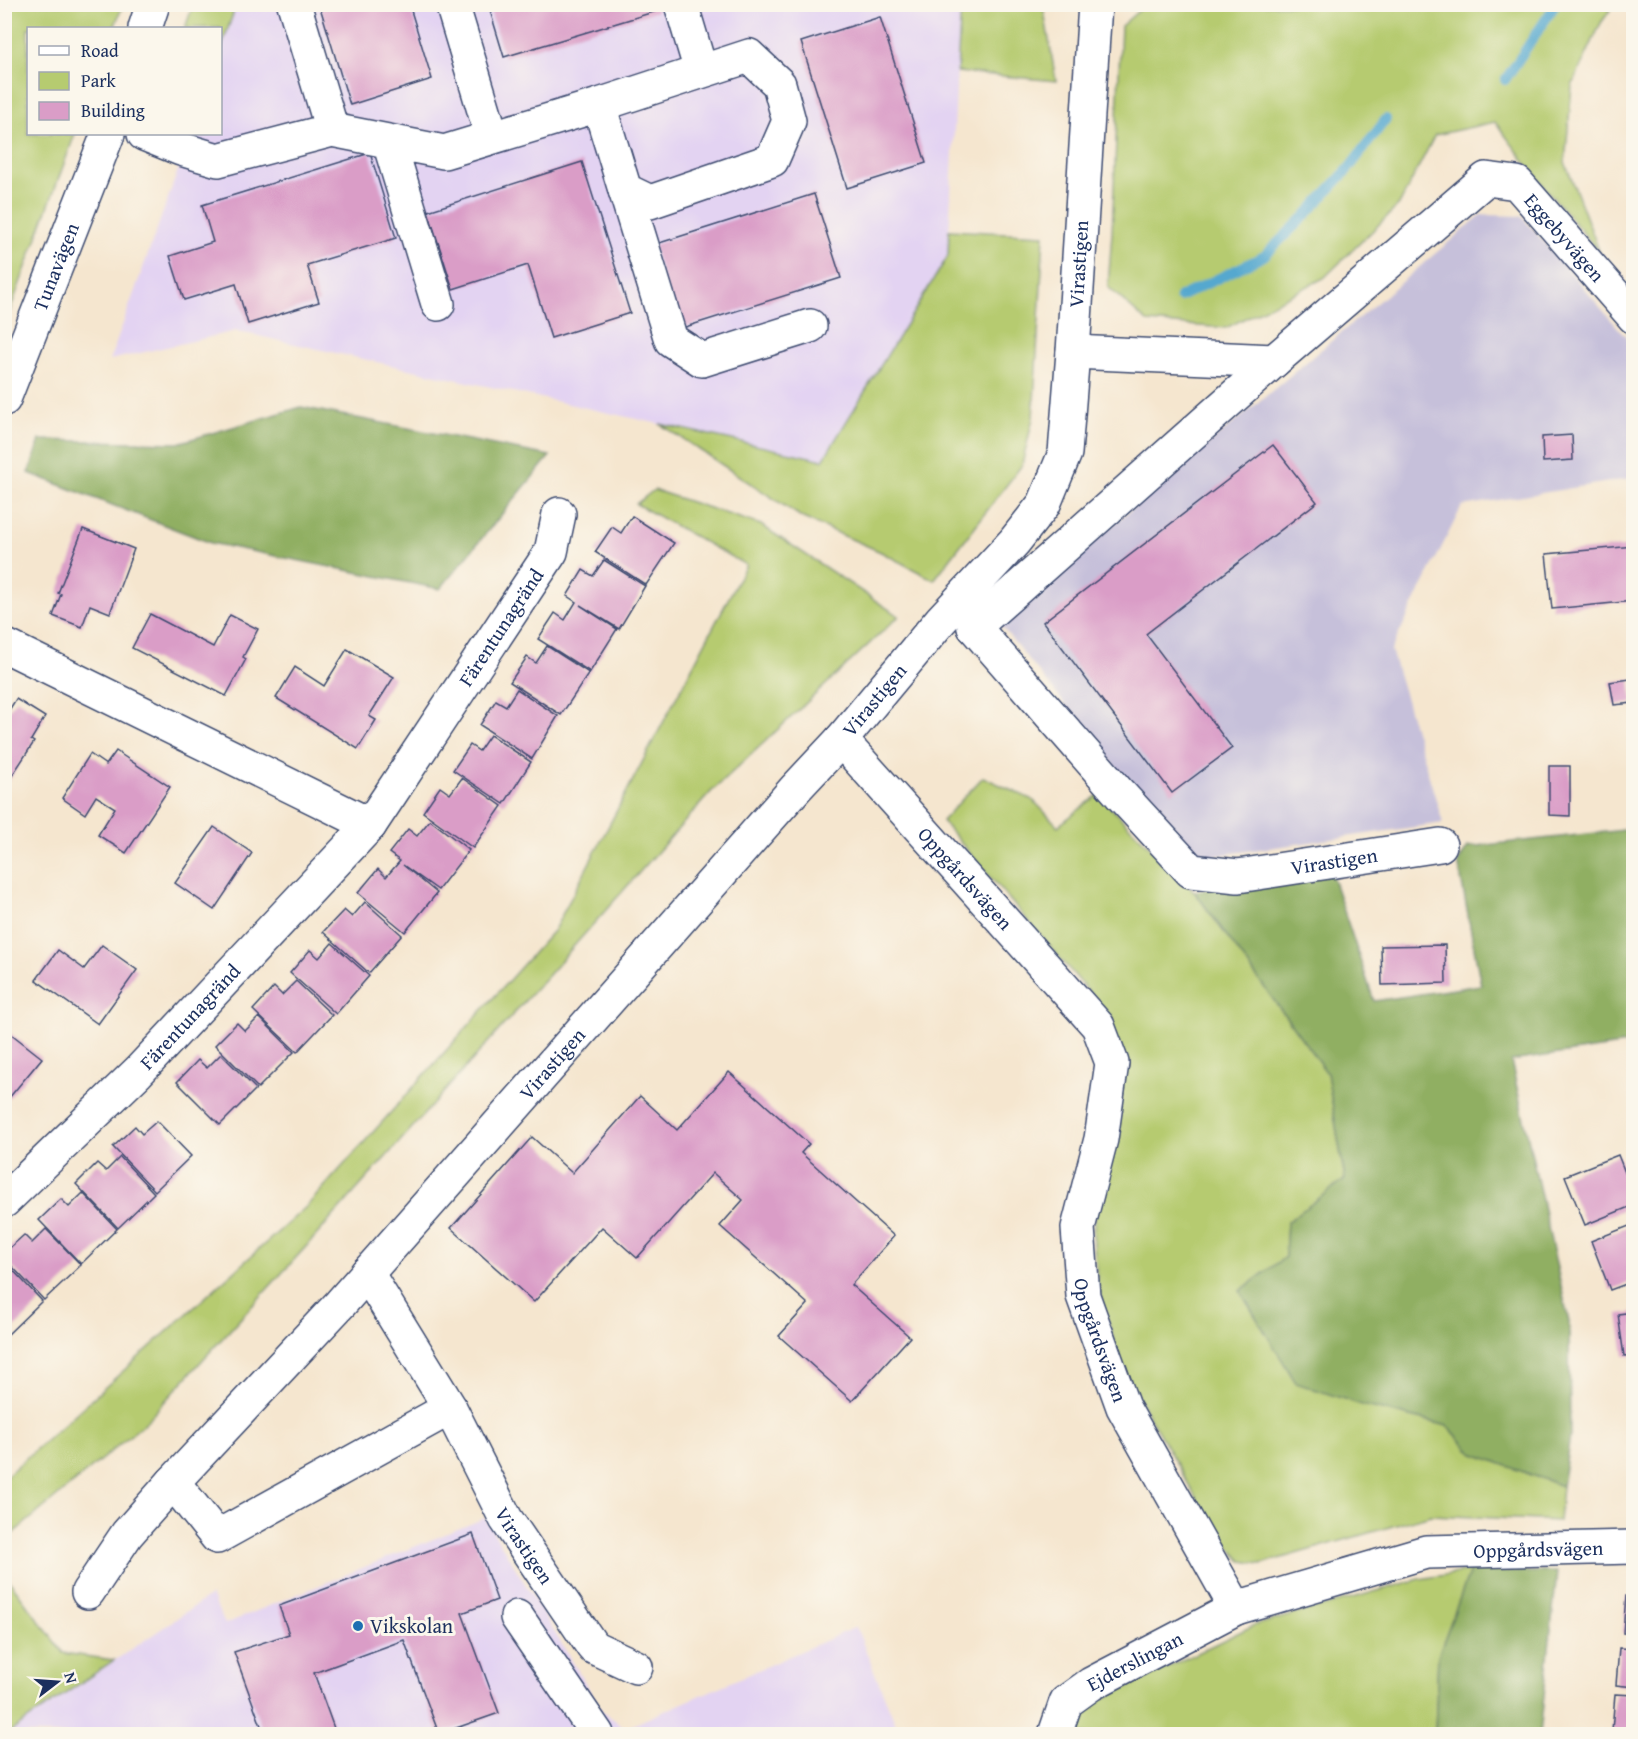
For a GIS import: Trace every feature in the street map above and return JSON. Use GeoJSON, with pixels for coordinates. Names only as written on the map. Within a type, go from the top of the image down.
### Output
{"type":"FeatureCollection","features":[{"type":"Feature","properties":{"kind":"street"},"geometry":{"type":"LineString","coordinates":[[145,27],[153,4]]}},
{"type":"Feature","properties":{"kind":"street"},"geometry":{"type":"LineString","coordinates":[[294,4],[332,130]]}},
{"type":"Feature","properties":{"kind":"street"},"geometry":{"type":"LineString","coordinates":[[452,4],[492,137]]}},
{"type":"Feature","properties":{"kind":"street"},"geometry":{"type":"LineString","coordinates":[[681,4],[701,71]]}},
{"type":"Feature","properties":{"kind":"street","name":"Virastigen"},"geometry":{"type":"LineString","coordinates":[[88,1592],[127,1534],[368,1273],[841,740],[941,620],[1014,542],[1044,504],[1065,453],[1095,4]]}},
{"type":"Feature","properties":{"kind":"street"},"geometry":{"type":"LineString","coordinates":[[146,135],[181,149],[218,160],[332,130],[444,152],[600,105],[749,56],[778,84],[789,122],[772,160],[650,202],[625,190]]}},
{"type":"Feature","properties":{"kind":"street"},"geometry":{"type":"LineString","coordinates":[[600,105],[671,340],[702,360],[810,326]]}},
{"type":"Feature","properties":{"kind":"street","name":"Tunavägen"},"geometry":{"type":"LineString","coordinates":[[4,399],[108,135]]}},
{"type":"Feature","properties":{"kind":"street"},"geometry":{"type":"LineString","coordinates":[[389,142],[438,304]]}},
{"type":"Feature","properties":{"kind":"street","name":"Eggebyvägen"},"geometry":{"type":"LineString","coordinates":[[1274,361],[1486,179],[1517,183],[1634,317]]}},
{"type":"Feature","properties":{"kind":"street"},"geometry":{"type":"LineString","coordinates":[[1073,352],[1274,361]]}},
{"type":"Feature","properties":{"kind":"street"},"geometry":{"type":"LineString","coordinates":[[941,620],[974,627],[1274,361]]}},
{"type":"Feature","properties":{"kind":"street","name":"Färentunagränd"},"geometry":{"type":"LineString","coordinates":[[4,1201],[138,1072],[370,825],[551,552],[559,514]]}},
{"type":"Feature","properties":{"kind":"street","name":"Virastigen"},"geometry":{"type":"LineString","coordinates":[[974,627],[1120,794],[1191,871],[1238,876],[1440,845]]}},
{"type":"Feature","properties":{"kind":"street"},"geometry":{"type":"LineString","coordinates":[[4,645],[370,825]]}},
{"type":"Feature","properties":{"kind":"street","name":"Oppgårdsvägen"},"geometry":{"type":"LineString","coordinates":[[841,740],[1098,1026],[1112,1063],[1101,1139],[1078,1228],[1083,1296],[1124,1407],[1236,1608],[1426,1552],[1634,1547]]}},
{"type":"Feature","properties":{"kind":"street","name":"Virastigen"},"geometry":{"type":"LineString","coordinates":[[368,1273],[450,1408],[506,1519],[593,1647],[636,1667]]}},
{"type":"Feature","properties":{"kind":"street"},"geometry":{"type":"LineString","coordinates":[[173,1482],[218,1537],[450,1408]]}},
{"type":"Feature","properties":{"kind":"street","name":"Ejderslingan"},"geometry":{"type":"LineString","coordinates":[[1055,1734],[1066,1702],[1091,1684],[1236,1608]]}},
{"type":"Feature","properties":{"kind":"street"},"geometry":{"type":"LineString","coordinates":[[517,1617],[597,1734]]}},
{"type":"Feature","properties":{"kind":"shaded area"},"geometry":{"type":"Polygon","coordinates":[[[236,5],[960,5],[948,256],[823,460],[236,331],[110,360],[191,135],[222,135],[222,46],[236,5]]]}},
{"type":"Feature","properties":{"kind":"shaded area"},"geometry":{"type":"Polygon","coordinates":[[[1481,215],[1521,216],[1633,345],[1633,478],[1462,506],[1391,650],[1443,823],[1191,859],[998,622],[1481,215]]]}},
{"type":"Feature","properties":{"kind":"shaded area","name":"Vikskolan"},"geometry":{"type":"Polygon","coordinates":[[[485,1518],[603,1712],[626,1728],[856,1627],[900,1734],[7,1734],[211,1595],[225,1624],[485,1518]]]}},
{"type":"Feature","properties":{"kind":"green space"},"geometry":{"type":"Polygon","coordinates":[[[5,4],[123,5],[114,27],[27,27],[27,135],[75,135],[5,324],[5,4]]]}},
{"type":"Feature","properties":{"kind":"green space"},"geometry":{"type":"Polygon","coordinates":[[[961,4],[1043,5],[1056,81],[957,72],[961,4]]]}},
{"type":"Feature","properties":{"kind":"green space"},"geometry":{"type":"Polygon","coordinates":[[[193,5],[236,5],[222,46],[222,27],[185,27],[193,5]]]}},
{"type":"Feature","properties":{"kind":"green space"},"geometry":{"type":"Polygon","coordinates":[[[1145,5],[1614,5],[1601,23],[1572,86],[1565,162],[1600,253],[1546,189],[1495,122],[1435,135],[1399,205],[1324,278],[1226,328],[1147,322],[1108,287],[1121,26],[1145,5]]]}},
{"type":"Feature","properties":{"kind":"green space"},"geometry":{"type":"Polygon","coordinates":[[[949,230],[1044,235],[1033,418],[1022,465],[934,580],[881,552],[803,518],[660,424],[823,460],[948,256],[949,230]]]}},
{"type":"Feature","properties":{"kind":"green space"},"geometry":{"type":"Polygon","coordinates":[[[301,407],[550,456],[440,589],[211,543],[29,473],[40,440],[178,443],[301,407]]]}},
{"type":"Feature","properties":{"kind":"green space"},"geometry":{"type":"Polygon","coordinates":[[[654,490],[761,525],[899,616],[711,792],[313,1239],[145,1423],[5,1540],[5,1477],[307,1206],[554,930],[746,565],[636,504],[654,490]]]}},
{"type":"Feature","properties":{"kind":"green space"},"geometry":{"type":"Polygon","coordinates":[[[983,777],[1033,800],[1058,826],[1098,795],[1194,891],[1327,1073],[1345,1180],[1287,1222],[1285,1257],[1240,1291],[1297,1383],[1362,1405],[1448,1426],[1472,1453],[1562,1486],[1559,1521],[1431,1515],[1261,1564],[1242,1561],[1216,1532],[1124,1373],[1098,1288],[1093,1235],[1113,1020],[942,821],[983,777]]]}},
{"type":"Feature","properties":{"kind":"green space"},"geometry":{"type":"Polygon","coordinates":[[[1633,829],[1633,1043],[1511,1061],[1569,1322],[1570,1437],[1562,1486],[1472,1453],[1448,1426],[1362,1405],[1296,1383],[1240,1291],[1285,1257],[1287,1222],[1345,1179],[1327,1073],[1194,891],[1331,872],[1374,1001],[1481,985],[1458,862],[1468,847],[1633,829]]]}},
{"type":"Feature","properties":{"kind":"green space"},"geometry":{"type":"Polygon","coordinates":[[[1470,1571],[1438,1656],[1435,1734],[1070,1734],[1090,1705],[1252,1626],[1420,1579],[1470,1571]]]}},
{"type":"Feature","properties":{"kind":"green space"},"geometry":{"type":"Polygon","coordinates":[[[1470,1571],[1557,1572],[1540,1734],[1435,1734],[1438,1656],[1470,1571]]]}},
{"type":"Feature","properties":{"kind":"green space"},"geometry":{"type":"Polygon","coordinates":[[[5,1575],[63,1653],[114,1660],[7,1734],[4,1734],[5,1575]]]}},
{"type":"Feature","properties":{"kind":"building"},"geometry":{"type":"Polygon","coordinates":[[[319,4],[409,4],[432,79],[350,105],[319,4]]]}},
{"type":"Feature","properties":{"kind":"building"},"geometry":{"type":"Polygon","coordinates":[[[488,4],[655,4],[657,11],[504,57],[488,4]]]}},
{"type":"Feature","properties":{"kind":"building"},"geometry":{"type":"Polygon","coordinates":[[[880,17],[926,163],[847,188],[801,42],[880,17]]]}},
{"type":"Feature","properties":{"kind":"building"},"geometry":{"type":"Polygon","coordinates":[[[370,153],[396,238],[307,265],[319,302],[248,324],[236,284],[184,300],[170,256],[213,242],[202,205],[370,153]]]}},
{"type":"Feature","properties":{"kind":"building"},"geometry":{"type":"Polygon","coordinates":[[[582,162],[630,313],[551,338],[528,265],[453,289],[428,211],[582,162]]]}},
{"type":"Feature","properties":{"kind":"building"},"geometry":{"type":"Polygon","coordinates":[[[814,194],[841,278],[679,329],[653,245],[814,194]]]}},
{"type":"Feature","properties":{"kind":"building"},"geometry":{"type":"Polygon","coordinates":[[[1572,435],[1573,460],[1543,462],[1542,437],[1572,435]]]}},
{"type":"Feature","properties":{"kind":"building"},"geometry":{"type":"Polygon","coordinates":[[[1273,445],[1317,502],[1146,634],[1232,748],[1172,793],[1043,622],[1273,445]]]}},
{"type":"Feature","properties":{"kind":"building"},"geometry":{"type":"Polygon","coordinates":[[[632,516],[674,543],[646,585],[595,552],[612,527],[621,533],[632,516]]]}},
{"type":"Feature","properties":{"kind":"building"},"geometry":{"type":"Polygon","coordinates":[[[83,529],[134,549],[110,613],[90,605],[82,627],[53,616],[61,594],[58,593],[83,529]]]}},
{"type":"Feature","properties":{"kind":"building"},"geometry":{"type":"Polygon","coordinates":[[[1634,546],[1634,601],[1552,609],[1546,554],[1634,546]]]}},
{"type":"Feature","properties":{"kind":"building"},"geometry":{"type":"Polygon","coordinates":[[[604,560],[645,586],[619,629],[580,605],[617,629],[590,672],[538,639],[555,613],[565,620],[576,602],[567,596],[583,570],[593,576],[604,560]]]}},
{"type":"Feature","properties":{"kind":"building"},"geometry":{"type":"Polygon","coordinates":[[[150,614],[213,647],[230,615],[258,629],[243,657],[246,659],[226,696],[132,648],[150,614]]]}},
{"type":"Feature","properties":{"kind":"building"},"geometry":{"type":"Polygon","coordinates":[[[547,646],[589,673],[561,715],[510,682],[527,657],[536,663],[547,646]]]}},
{"type":"Feature","properties":{"kind":"building"},"geometry":{"type":"Polygon","coordinates":[[[347,649],[394,677],[369,716],[376,720],[358,749],[276,698],[295,667],[324,686],[347,649]]]}},
{"type":"Feature","properties":{"kind":"building"},"geometry":{"type":"Polygon","coordinates":[[[1630,679],[1633,703],[1614,705],[1610,682],[1630,679]]]}},
{"type":"Feature","properties":{"kind":"building"},"geometry":{"type":"Polygon","coordinates":[[[517,689],[558,716],[532,759],[480,725],[496,700],[506,706],[517,689]]]}},
{"type":"Feature","properties":{"kind":"building"},"geometry":{"type":"Polygon","coordinates":[[[16,699],[45,717],[31,740],[34,742],[4,788],[4,718],[16,699]]]}},
{"type":"Feature","properties":{"kind":"building"},"geometry":{"type":"Polygon","coordinates":[[[490,735],[531,762],[504,804],[453,770],[470,745],[479,751],[490,735]]]}},
{"type":"Feature","properties":{"kind":"building"},"geometry":{"type":"Polygon","coordinates":[[[116,751],[170,787],[126,853],[98,835],[115,808],[96,796],[85,814],[62,798],[90,754],[106,765],[116,751]]]}},
{"type":"Feature","properties":{"kind":"building"},"geometry":{"type":"Polygon","coordinates":[[[1549,766],[1570,766],[1570,816],[1549,815],[1549,766]]]}},
{"type":"Feature","properties":{"kind":"building"},"geometry":{"type":"Polygon","coordinates":[[[462,778],[502,806],[473,848],[423,812],[440,787],[450,794],[462,778]]]}},
{"type":"Feature","properties":{"kind":"building"},"geometry":{"type":"Polygon","coordinates":[[[430,820],[469,850],[438,890],[403,865],[437,893],[405,932],[358,893],[378,869],[386,877],[400,861],[389,853],[408,829],[417,836],[430,820]]]}},
{"type":"Feature","properties":{"kind":"building"},"geometry":{"type":"Polygon","coordinates":[[[214,827],[252,853],[214,910],[175,883],[214,827]]]}},
{"type":"Feature","properties":{"kind":"building"},"geometry":{"type":"Polygon","coordinates":[[[365,902],[402,935],[369,973],[323,932],[344,910],[352,917],[365,902]]]}},
{"type":"Feature","properties":{"kind":"building"},"geometry":{"type":"Polygon","coordinates":[[[332,943],[369,976],[336,1014],[290,973],[310,950],[319,958],[332,943]]]}},
{"type":"Feature","properties":{"kind":"building"},"geometry":{"type":"Polygon","coordinates":[[[102,945],[137,970],[98,1024],[36,980],[58,950],[84,969],[102,945]]]}},
{"type":"Feature","properties":{"kind":"building"},"geometry":{"type":"Polygon","coordinates":[[[1445,945],[1446,983],[1382,985],[1381,946],[1445,945]]]}},
{"type":"Feature","properties":{"kind":"building"},"geometry":{"type":"Polygon","coordinates":[[[296,981],[332,1015],[297,1052],[253,1010],[274,987],[282,995],[296,981]]]}},
{"type":"Feature","properties":{"kind":"building"},"geometry":{"type":"Polygon","coordinates":[[[259,1017],[294,1052],[258,1088],[215,1045],[237,1023],[245,1031],[259,1017]]]}},
{"type":"Feature","properties":{"kind":"building"},"geometry":{"type":"Polygon","coordinates":[[[4,1030],[42,1058],[4,1104],[4,1030]]]}},
{"type":"Feature","properties":{"kind":"building"},"geometry":{"type":"Polygon","coordinates":[[[221,1054],[256,1089],[220,1125],[177,1082],[198,1060],[207,1068],[221,1054]]]}},
{"type":"Feature","properties":{"kind":"building"},"geometry":{"type":"Polygon","coordinates":[[[729,1072],[809,1144],[801,1153],[894,1236],[851,1285],[910,1337],[852,1401],[779,1336],[808,1304],[720,1226],[743,1200],[713,1173],[637,1258],[602,1227],[534,1302],[451,1228],[532,1137],[572,1173],[640,1096],[677,1130],[729,1072]]]}},
{"type":"Feature","properties":{"kind":"building"},"geometry":{"type":"Polygon","coordinates":[[[157,1121],[191,1156],[155,1191],[113,1147],[135,1126],[142,1134],[157,1121]]]}},
{"type":"Feature","properties":{"kind":"building"},"geometry":{"type":"Polygon","coordinates":[[[1618,1155],[1634,1195],[1634,1205],[1585,1225],[1565,1176],[1618,1155]]]}},
{"type":"Feature","properties":{"kind":"building"},"geometry":{"type":"Polygon","coordinates":[[[120,1157],[154,1193],[118,1228],[76,1184],[97,1163],[106,1171],[120,1157]]]}},
{"type":"Feature","properties":{"kind":"building"},"geometry":{"type":"Polygon","coordinates":[[[83,1193],[117,1229],[81,1264],[39,1220],[61,1199],[69,1207],[83,1193]]]}},
{"type":"Feature","properties":{"kind":"building"},"geometry":{"type":"Polygon","coordinates":[[[1634,1224],[1634,1281],[1610,1290],[1591,1241],[1634,1224]]]}},
{"type":"Feature","properties":{"kind":"building"},"geometry":{"type":"Polygon","coordinates":[[[46,1229],[81,1265],[44,1300],[4,1258],[4,1253],[24,1235],[32,1243],[46,1229]]]}},
{"type":"Feature","properties":{"kind":"building"},"geometry":{"type":"Polygon","coordinates":[[[8,1265],[42,1301],[6,1336],[4,1268],[8,1265]]]}},
{"type":"Feature","properties":{"kind":"building"},"geometry":{"type":"Polygon","coordinates":[[[1634,1312],[1634,1355],[1624,1356],[1618,1314],[1634,1312]]]}},
{"type":"Feature","properties":{"kind":"building"},"geometry":{"type":"Polygon","coordinates":[[[473,1534],[497,1600],[462,1613],[499,1713],[439,1734],[404,1640],[314,1673],[335,1731],[324,1734],[264,1734],[234,1652],[289,1634],[279,1606],[473,1534]]]}},
{"type":"Feature","properties":{"kind":"building"},"geometry":{"type":"Polygon","coordinates":[[[1626,1596],[1634,1597],[1634,1634],[1623,1633],[1626,1596]]]}},
{"type":"Feature","properties":{"kind":"building"},"geometry":{"type":"Polygon","coordinates":[[[1619,1648],[1634,1649],[1634,1687],[1616,1685],[1619,1648]]]}},
{"type":"Feature","properties":{"kind":"building"},"geometry":{"type":"Polygon","coordinates":[[[1615,1694],[1634,1695],[1634,1732],[1612,1731],[1615,1694]]]}},
{"type":"Feature","properties":{"kind":"waterway"},"geometry":{"type":"LineString","coordinates":[[1505,80],[1556,4]]}},
{"type":"Feature","properties":{"kind":"waterway"},"geometry":{"type":"LineString","coordinates":[[1180,297],[1264,256],[1350,167],[1386,119]]}},
{"type":"Feature","properties":{"kind":"place","name":"Vikskolan"},"geometry":{"type":"Point","coordinates":[358,1626]}}]}
